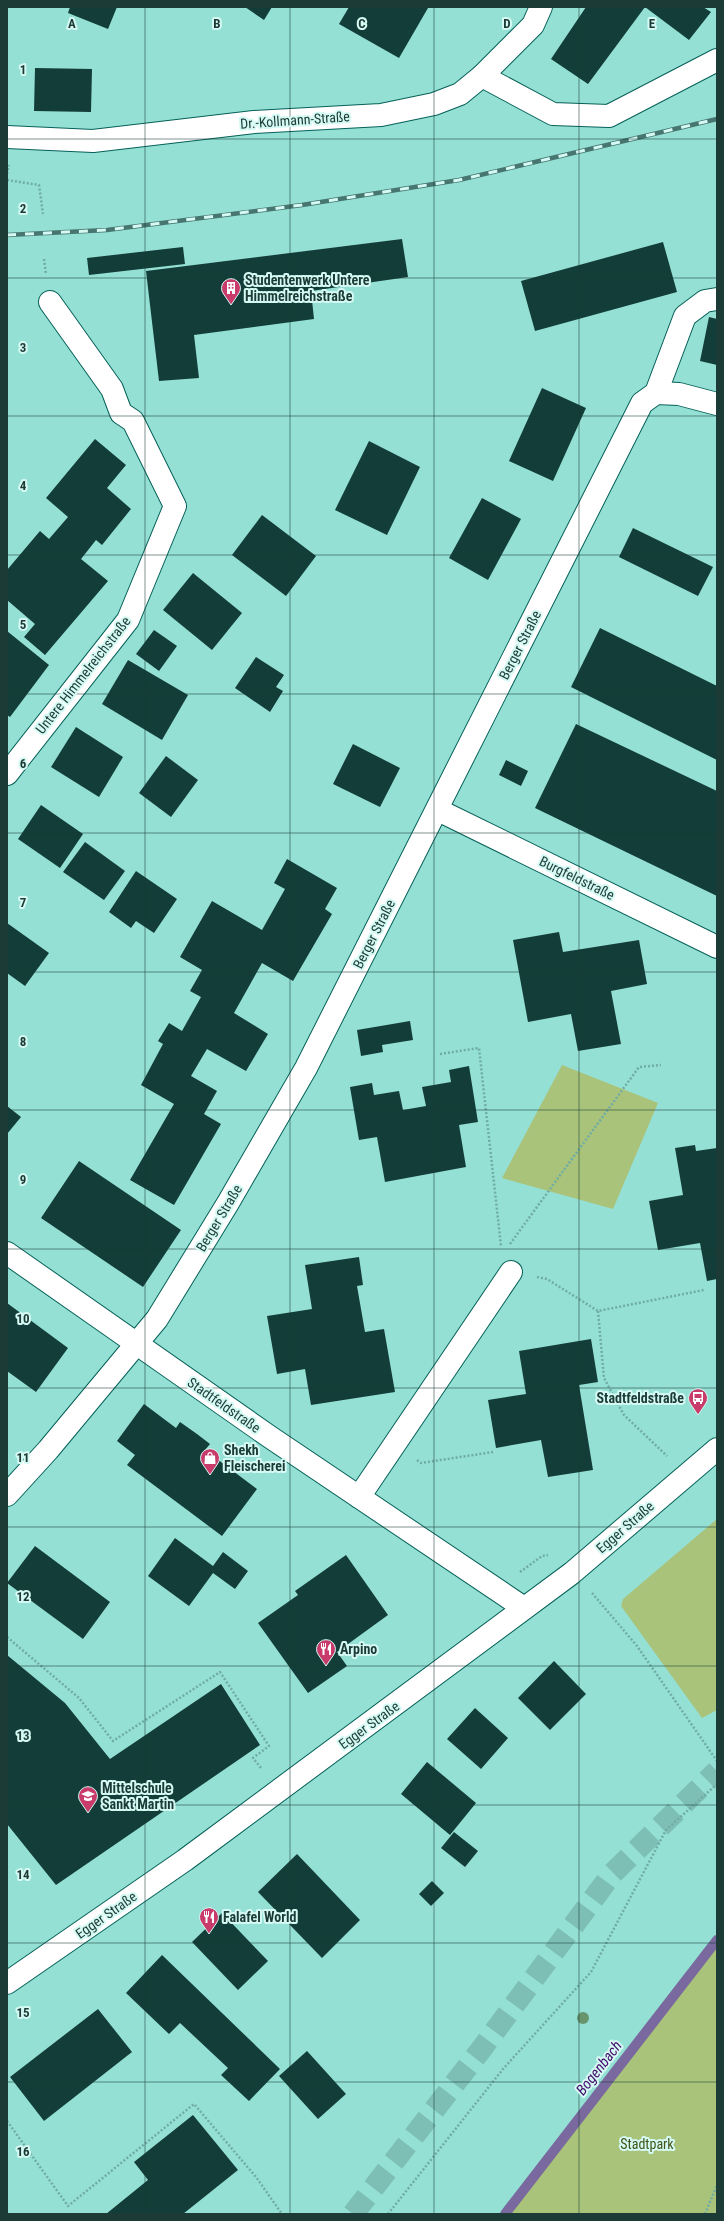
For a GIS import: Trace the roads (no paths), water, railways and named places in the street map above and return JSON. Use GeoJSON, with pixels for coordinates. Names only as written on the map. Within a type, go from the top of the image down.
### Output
{"type":"FeatureCollection","features":[{"type":"Feature","properties":{"kind":"street","name":"Dr.-Kollmann-Straße"},"geometry":{"type":"LineString","coordinates":[[7,138],[93,141],[254,122],[381,115],[434,104],[460,94],[482,76],[533,25],[541,7]]}},
{"type":"Feature","properties":{"kind":"street"},"geometry":{"type":"LineString","coordinates":[[482,76],[553,114],[608,116],[717,60]]}},
{"type":"Feature","properties":{"kind":"street"},"geometry":{"type":"LineString","coordinates":[[717,299],[705,301],[685,316],[656,394],[679,394],[717,404]]}},
{"type":"Feature","properties":{"kind":"street","name":"Untere Himmelreichstraße"},"geometry":{"type":"LineString","coordinates":[[7,774],[128,620],[175,506],[134,421],[121,413],[112,389],[50,302]]}},
{"type":"Feature","properties":{"kind":"street","name":"Berger Straße"},"geometry":{"type":"LineString","coordinates":[[7,1495],[48,1450],[136,1342],[157,1319],[228,1204],[306,1068],[438,810],[642,403],[656,394]]}},
{"type":"Feature","properties":{"kind":"street","name":"Burgfeldstraße"},"geometry":{"type":"LineString","coordinates":[[438,810],[717,947]]}},
{"type":"Feature","properties":{"kind":"street","name":"Stadtfeldstraße"},"geometry":{"type":"LineString","coordinates":[[7,1252],[264,1433],[524,1608]]}},
{"type":"Feature","properties":{"kind":"street"},"geometry":{"type":"LineString","coordinates":[[359,1497],[395,1443],[507,1264]]}},
{"type":"Feature","properties":{"kind":"street","name":"Egger Straße"},"geometry":{"type":"LineString","coordinates":[[7,1983],[185,1860],[572,1573],[717,1449]]}},
{"type":"Feature","properties":{"kind":"waterway","name":"Bogenbach"},"geometry":{"type":"LineString","coordinates":[[505,2214],[717,1940]]}},
{"type":"Feature","properties":{"kind":"tunnel"},"geometry":{"type":"LineString","coordinates":[[353,2214],[480,2051],[611,1875],[717,1771]]}},
{"type":"Feature","properties":{"kind":"railway"},"geometry":{"type":"LineString","coordinates":[[7,235],[107,230],[302,205],[459,180],[717,119]]}},
{"type":"Feature","properties":{"kind":"place","name":"Studentenwerk Untere Himmelreichstraße"},"geometry":{"type":"Point","coordinates":[231,305]}},
{"type":"Feature","properties":{"kind":"place","name":"Stadtfeldstraße"},"geometry":{"type":"Point","coordinates":[698,1415]}},
{"type":"Feature","properties":{"kind":"place","name":"Shekh Fleischerei"},"geometry":{"type":"Point","coordinates":[210,1475]}},
{"type":"Feature","properties":{"kind":"place","name":"Arpino"},"geometry":{"type":"Point","coordinates":[326,1666]}},
{"type":"Feature","properties":{"kind":"place","name":"Mittelschule Sankt Martin"},"geometry":{"type":"Point","coordinates":[88,1813]}},
{"type":"Feature","properties":{"kind":"place","name":"Falafel World"},"geometry":{"type":"Point","coordinates":[209,1934]}},
{"type":"Feature","properties":{"kind":"park label","name":"Stadtpark"},"geometry":{"type":"Point","coordinates":[647,2144]}}]}
